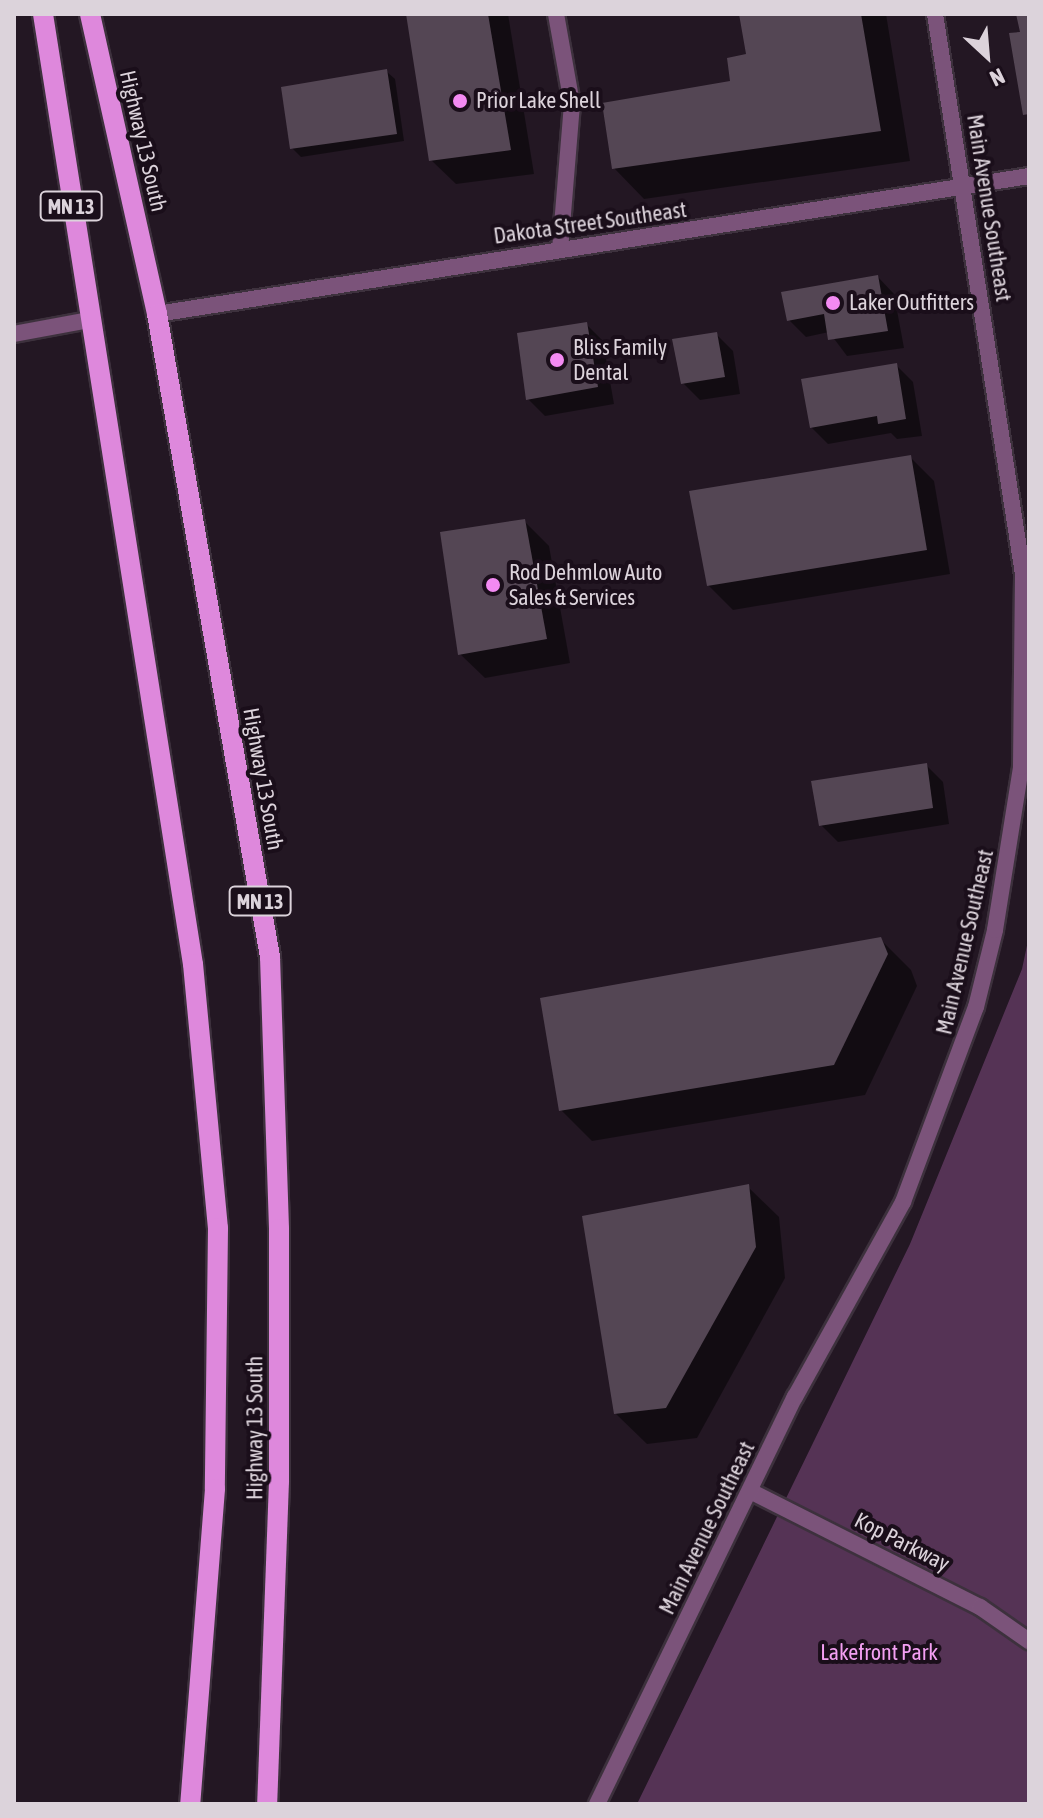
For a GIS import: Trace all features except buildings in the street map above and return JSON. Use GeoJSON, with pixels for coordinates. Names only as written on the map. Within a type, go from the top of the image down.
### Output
{"type":"FeatureCollection","features":[{"type":"Feature","properties":{"kind":"main road","name":"Highway 13 South"},"geometry":{"type":"LineString","coordinates":[[43,14],[193,964],[218,1228],[215,1489],[190,1804]]}},
{"type":"Feature","properties":{"kind":"main road","name":"Highway 13 South"},"geometry":{"type":"LineString","coordinates":[[90,14],[157,314],[270,957],[279,1229],[279,1481],[267,1804]]}},
{"type":"Feature","properties":{"kind":"street"},"geometry":{"type":"LineString","coordinates":[[556,14],[572,104],[560,250]]}},
{"type":"Feature","properties":{"kind":"street","name":"Main Avenue Southeast"},"geometry":{"type":"LineString","coordinates":[[597,1804],[750,1491],[903,1202],[943,1105],[976,1007],[1010,851],[1021,767],[1023,574],[1010,468],[935,14]]}},
{"type":"Feature","properties":{"kind":"street","name":"Dakota Street Southeast"},"geometry":{"type":"LineString","coordinates":[[157,314],[1029,176]]}},
{"type":"Feature","properties":{"kind":"street"},"geometry":{"type":"LineString","coordinates":[[14,334],[89,320]]}},
{"type":"Feature","properties":{"kind":"street","name":"Kop Parkway"},"geometry":{"type":"LineString","coordinates":[[750,1491],[980,1607],[1029,1641]]}},
{"type":"Feature","properties":{"kind":"green space","name":"Lakefront Park"},"geometry":{"type":"Polygon","coordinates":[[[1029,936],[1029,1804],[637,1804],[910,1244],[1022,969],[1029,936]]]}},
{"type":"Feature","properties":{"kind":"place","name":"Prior Lake Shell"},"geometry":{"type":"Point","coordinates":[460,101]}},
{"type":"Feature","properties":{"kind":"place","name":"Laker Outfitters"},"geometry":{"type":"Point","coordinates":[833,303]}},
{"type":"Feature","properties":{"kind":"place","name":"Bliss Family Dental"},"geometry":{"type":"Point","coordinates":[557,360]}},
{"type":"Feature","properties":{"kind":"place","name":"Rod Dehmlow Auto Sales & Services"},"geometry":{"type":"Point","coordinates":[493,585]}}]}
